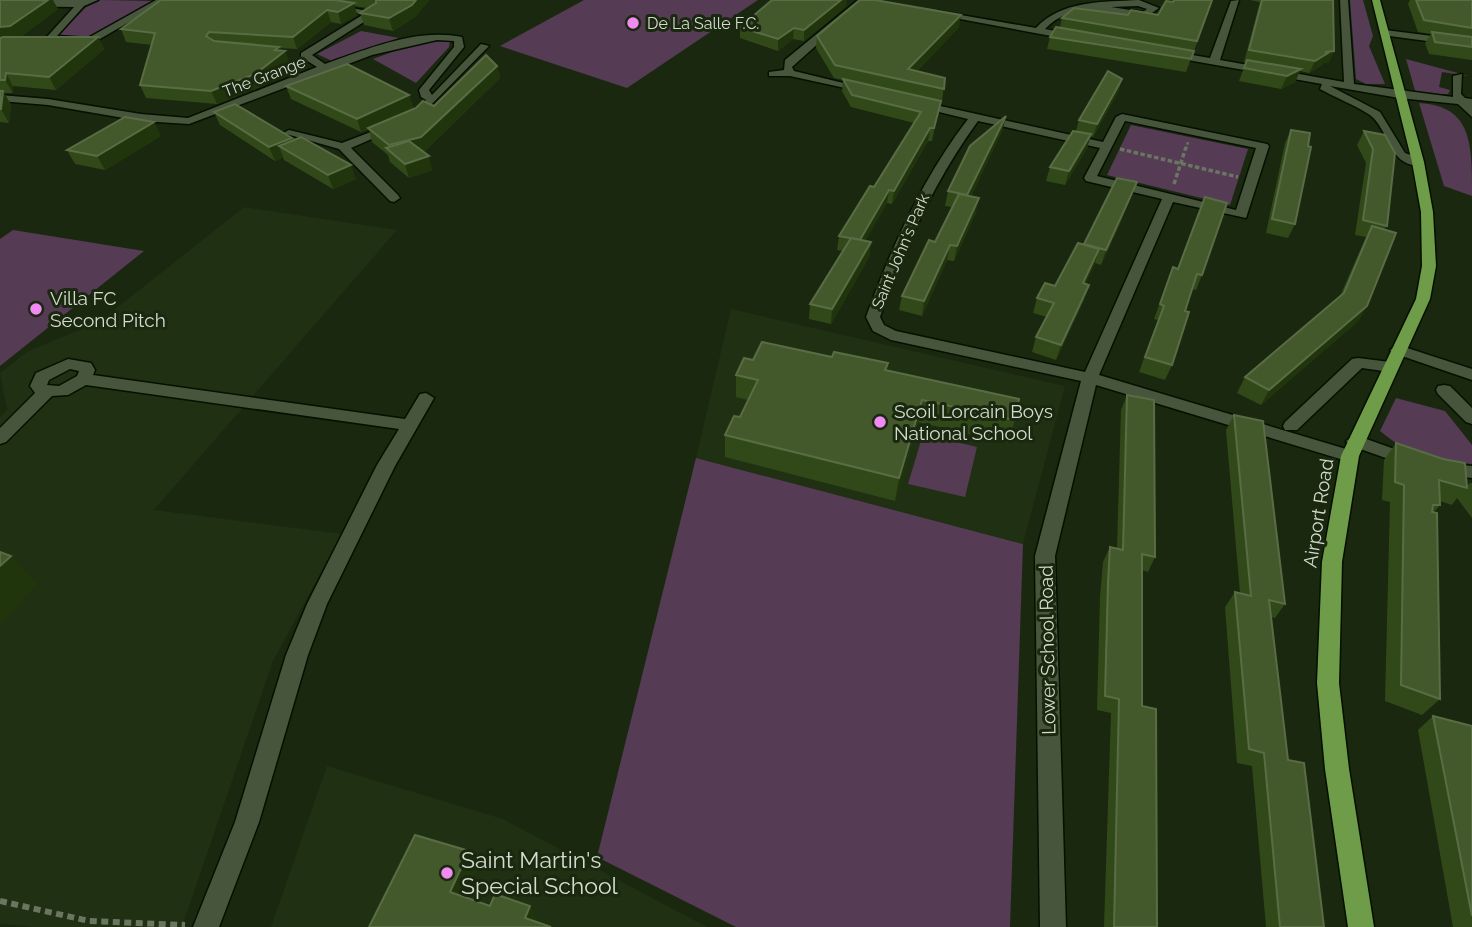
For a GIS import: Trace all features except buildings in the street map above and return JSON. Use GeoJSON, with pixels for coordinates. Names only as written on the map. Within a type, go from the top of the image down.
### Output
{"type":"FeatureCollection","features":[{"type":"Feature","properties":{"kind":"main road","name":"Airport Road"},"geometry":{"type":"LineString","coordinates":[[1361,927],[1337,769],[1328,683],[1332,562],[1353,448],[1423,299],[1428,276],[1427,212],[1418,162],[1376,0]]}},
{"type":"Feature","properties":{"kind":"street"},"geometry":{"type":"LineString","coordinates":[[0,3],[81,4],[94,0]]}},
{"type":"Feature","properties":{"kind":"street"},"geometry":{"type":"LineString","coordinates":[[81,4],[50,39],[90,41],[163,0]]}},
{"type":"Feature","properties":{"kind":"street"},"geometry":{"type":"LineString","coordinates":[[294,0],[373,13],[305,55]]}},
{"type":"Feature","properties":{"kind":"street"},"geometry":{"type":"LineString","coordinates":[[790,73],[787,67],[789,62],[863,0],[876,3]]}},
{"type":"Feature","properties":{"kind":"street"},"geometry":{"type":"LineString","coordinates":[[1343,0],[1349,86]]}},
{"type":"Feature","properties":{"kind":"street"},"geometry":{"type":"LineString","coordinates":[[1214,62],[1235,1]]}},
{"type":"Feature","properties":{"kind":"street"},"geometry":{"type":"LineString","coordinates":[[1038,32],[1060,10],[1083,6],[1139,4],[1154,8],[1145,15],[1083,6]]}},
{"type":"Feature","properties":{"kind":"street"},"geometry":{"type":"LineString","coordinates":[[930,12],[1079,39]]}},
{"type":"Feature","properties":{"kind":"street"},"geometry":{"type":"LineString","coordinates":[[1385,33],[1472,44]]}},
{"type":"Feature","properties":{"kind":"street","name":"The Grange"},"geometry":{"type":"LineString","coordinates":[[0,98],[38,99],[159,121],[189,121],[409,41],[452,36],[459,39],[459,47],[424,90],[425,95],[433,100]]}},
{"type":"Feature","properties":{"kind":"street"},"geometry":{"type":"LineString","coordinates":[[343,147],[409,119],[433,100],[484,47]]}},
{"type":"Feature","properties":{"kind":"street"},"geometry":{"type":"LineString","coordinates":[[1160,53],[1399,95],[1467,101]]}},
{"type":"Feature","properties":{"kind":"street"},"geometry":{"type":"LineString","coordinates":[[293,54],[305,55],[326,69]]}},
{"type":"Feature","properties":{"kind":"street"},"geometry":{"type":"LineString","coordinates":[[773,74],[790,73],[872,93]]}},
{"type":"Feature","properties":{"kind":"street"},"geometry":{"type":"LineString","coordinates":[[1458,76],[1457,94],[1467,101],[1472,114]]}},
{"type":"Feature","properties":{"kind":"street"},"geometry":{"type":"LineString","coordinates":[[1321,81],[1322,86],[1376,114],[1401,155],[1418,162]]}},
{"type":"Feature","properties":{"kind":"street"},"geometry":{"type":"LineString","coordinates":[[911,102],[1106,146]]}},
{"type":"Feature","properties":{"kind":"street","name":"Saint John's Park"},"geometry":{"type":"LineString","coordinates":[[975,117],[946,152],[914,213],[873,317],[878,328],[891,335],[1090,378]]}},
{"type":"Feature","properties":{"kind":"street"},"geometry":{"type":"LineString","coordinates":[[1122,117],[1263,146],[1241,215],[1090,178],[1106,146],[1122,117]]}},
{"type":"Feature","properties":{"kind":"street"},"geometry":{"type":"LineString","coordinates":[[289,133],[343,147],[394,198]]}},
{"type":"Feature","properties":{"kind":"street"},"geometry":{"type":"LineString","coordinates":[[1169,198],[1090,378],[1430,468],[1472,472]]}},
{"type":"Feature","properties":{"kind":"street"},"geometry":{"type":"LineString","coordinates":[[1398,350],[1472,375]]}},
{"type":"Feature","properties":{"kind":"street"},"geometry":{"type":"LineString","coordinates":[[1291,426],[1359,363],[1390,367]]}},
{"type":"Feature","properties":{"kind":"street"},"geometry":{"type":"LineString","coordinates":[[75,364],[85,367],[87,374],[84,379],[62,391],[46,392],[38,386],[38,382],[47,373],[60,366],[75,364]]}},
{"type":"Feature","properties":{"kind":"street","name":"Lower School Road"},"geometry":{"type":"LineString","coordinates":[[1053,927],[1045,556],[1090,378]]}},
{"type":"Feature","properties":{"kind":"street"},"geometry":{"type":"LineString","coordinates":[[84,379],[409,425]]}},
{"type":"Feature","properties":{"kind":"street"},"geometry":{"type":"LineString","coordinates":[[1444,390],[1472,418]]}},
{"type":"Feature","properties":{"kind":"street"},"geometry":{"type":"LineString","coordinates":[[0,438],[46,392]]}},
{"type":"Feature","properties":{"kind":"street"},"geometry":{"type":"LineString","coordinates":[[206,925],[247,822],[297,655],[317,604],[409,425],[426,398]]}},
{"type":"Feature","properties":{"kind":"path"},"geometry":{"type":"LineString","coordinates":[[1169,198],[1191,131]]}},
{"type":"Feature","properties":{"kind":"path"},"geometry":{"type":"LineString","coordinates":[[1106,146],[1252,180]]}},
{"type":"Feature","properties":{"kind":"path"},"geometry":{"type":"LineString","coordinates":[[0,901],[89,921],[206,925]]}},
{"type":"Feature","properties":{"kind":"shaded area"},"geometry":{"type":"Polygon","coordinates":[[[101,0],[155,1],[95,36],[57,37],[86,7],[101,0]]]}},
{"type":"Feature","properties":{"kind":"shaded area","name":"De La Salle F.C."},"geometry":{"type":"Polygon","coordinates":[[[584,0],[758,0],[627,88],[500,46],[584,0]]]}},
{"type":"Feature","properties":{"kind":"shaded area"},"geometry":{"type":"Polygon","coordinates":[[[1350,0],[1363,0],[1373,36],[1369,46],[1385,84],[1366,84],[1356,79],[1350,0]]]}},
{"type":"Feature","properties":{"kind":"shaded area"},"geometry":{"type":"Polygon","coordinates":[[[361,31],[399,38],[332,61],[317,54],[361,31]]]}},
{"type":"Feature","properties":{"kind":"shaded area"},"geometry":{"type":"Polygon","coordinates":[[[444,39],[450,41],[449,47],[416,83],[373,59],[419,42],[444,39]]]}},
{"type":"Feature","properties":{"kind":"shaded area"},"geometry":{"type":"Polygon","coordinates":[[[1406,59],[1469,76],[1442,72],[1439,87],[1450,90],[1448,94],[1416,94],[1406,59]]]}},
{"type":"Feature","properties":{"kind":"shaded area"},"geometry":{"type":"Polygon","coordinates":[[[1419,103],[1450,111],[1459,120],[1469,144],[1472,196],[1444,186],[1419,103]]]}},
{"type":"Feature","properties":{"kind":"shaded area"},"geometry":{"type":"Polygon","coordinates":[[[1131,125],[1248,149],[1230,205],[1107,175],[1131,125]]]}},
{"type":"Feature","properties":{"kind":"shaded area"},"geometry":{"type":"Polygon","coordinates":[[[244,207],[397,230],[154,510],[342,534],[273,661],[182,927],[35,927],[0,924],[0,417],[7,410],[0,373],[28,351],[99,322],[244,207]]]}},
{"type":"Feature","properties":{"kind":"shaded area","name":"Villa FC Second Pitch"},"geometry":{"type":"Polygon","coordinates":[[[13,230],[144,251],[0,366],[0,239],[13,230]]]}},
{"type":"Feature","properties":{"kind":"shaded area","name":"Scoil Lorcain Boys National School"},"geometry":{"type":"Polygon","coordinates":[[[731,309],[1065,386],[1023,544],[696,458],[731,309]]]}},
{"type":"Feature","properties":{"kind":"shaded area"},"geometry":{"type":"Polygon","coordinates":[[[1396,398],[1445,411],[1472,445],[1472,464],[1423,456],[1403,447],[1380,431],[1396,398]]]}},
{"type":"Feature","properties":{"kind":"shaded area"},"geometry":{"type":"Polygon","coordinates":[[[923,434],[977,447],[965,497],[908,484],[923,434]]]}},
{"type":"Feature","properties":{"kind":"shaded area"},"geometry":{"type":"Polygon","coordinates":[[[696,458],[1023,544],[1010,927],[736,927],[597,857],[696,458]]]}},
{"type":"Feature","properties":{"kind":"shaded area","name":"Saint Martin's Special School"},"geometry":{"type":"Polygon","coordinates":[[[327,766],[503,819],[707,927],[271,927],[327,766]]]}},
{"type":"Feature","properties":{"kind":"place","name":"De La Salle F.C."},"geometry":{"type":"Point","coordinates":[633,23]}},
{"type":"Feature","properties":{"kind":"place","name":"Villa FC Second Pitch"},"geometry":{"type":"Point","coordinates":[36,309]}},
{"type":"Feature","properties":{"kind":"place","name":"Scoil Lorcain Boys National School"},"geometry":{"type":"Point","coordinates":[880,422]}},
{"type":"Feature","properties":{"kind":"place","name":"Saint Martin's Special School"},"geometry":{"type":"Point","coordinates":[447,873]}}]}
